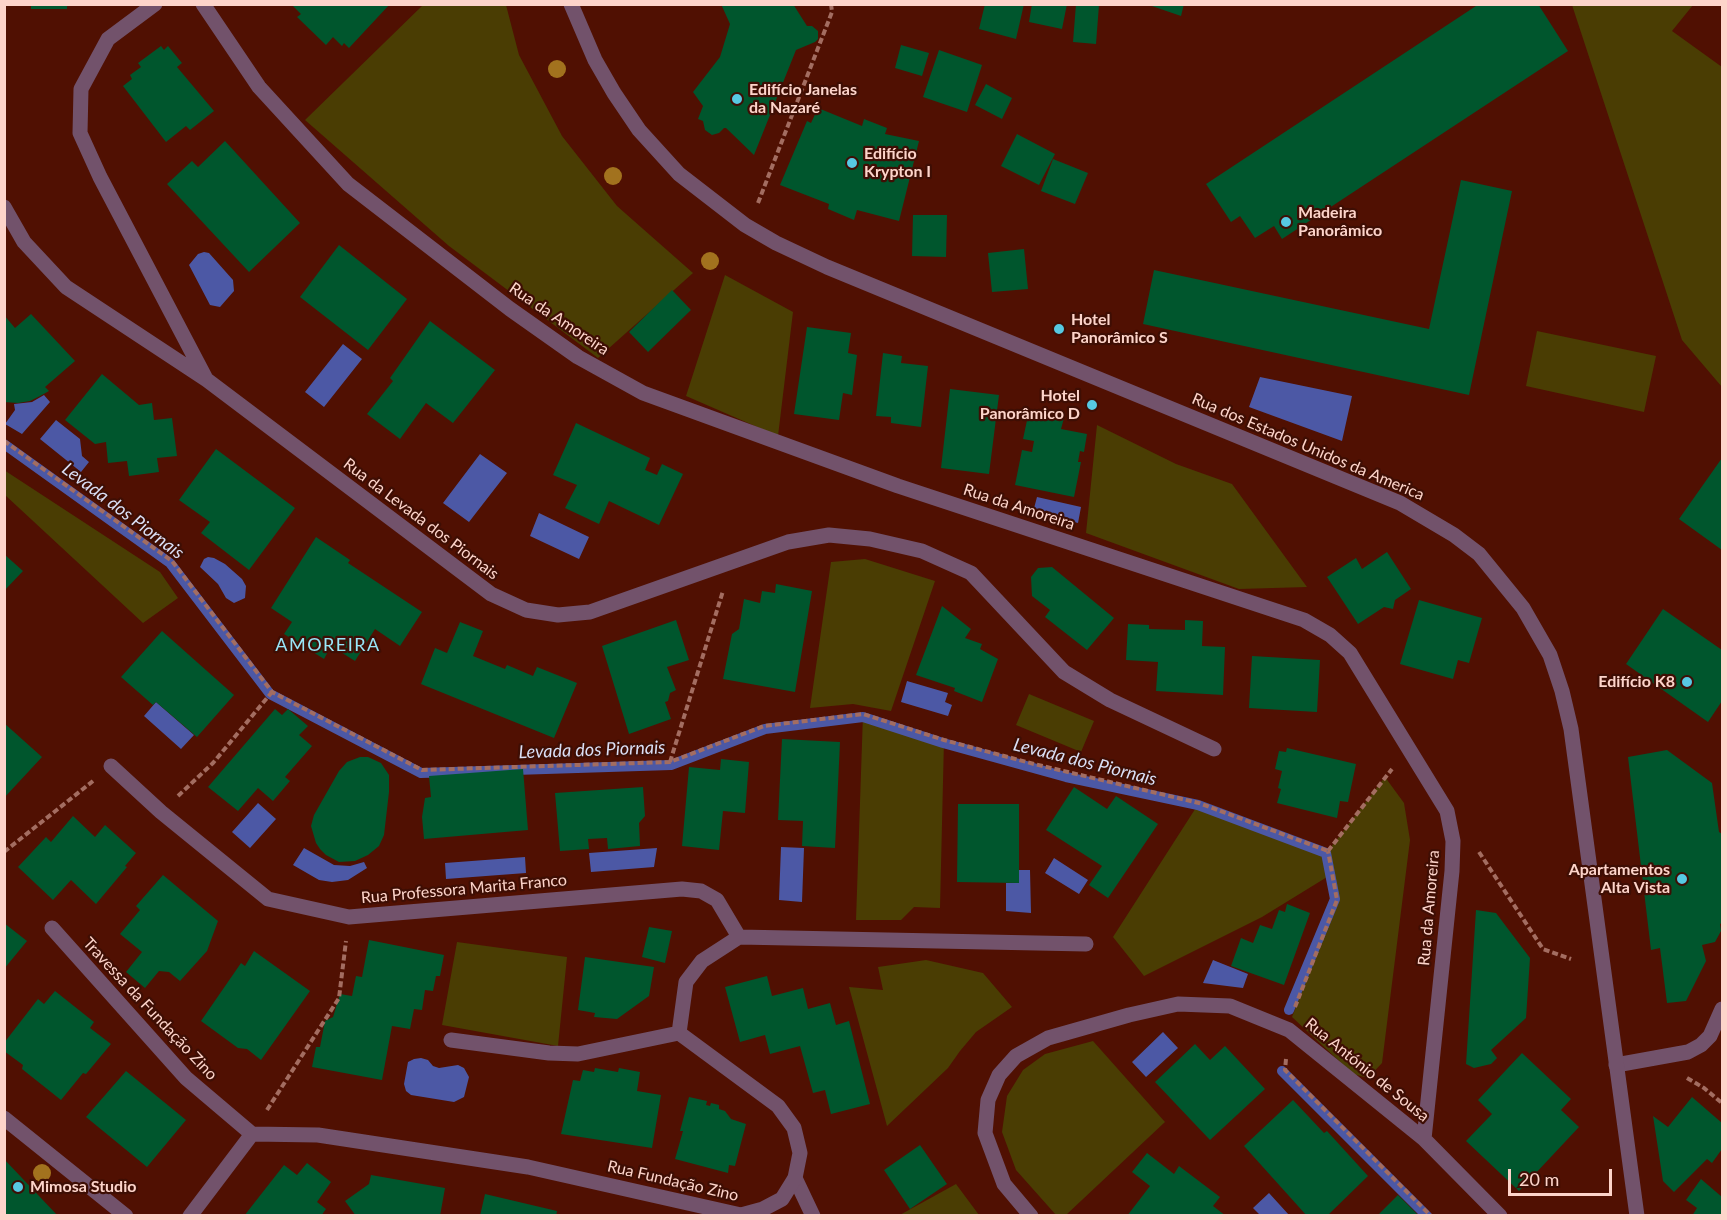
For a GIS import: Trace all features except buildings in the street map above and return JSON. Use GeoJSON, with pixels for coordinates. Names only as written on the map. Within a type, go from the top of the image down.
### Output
{"type":"FeatureCollection","features":[{"type":"Feature","properties":{"kind":"street","name":"Rua da Levada dos Piornais"},"geometry":{"type":"LineString","coordinates":[[155,4],[108,39],[81,89],[80,133],[100,177],[207,380],[491,594],[526,610],[558,615],[590,612],[788,542],[829,535],[870,539],[922,551],[970,573],[1064,672],[1110,700],[1214,749]]}},
{"type":"Feature","properties":{"kind":"street","name":"Rua da Amoreira"},"geometry":{"type":"LineString","coordinates":[[203,4],[259,87],[348,184],[510,309],[578,357],[643,393],[898,486],[1304,620],[1329,635],[1350,653],[1447,811],[1453,841],[1452,871],[1424,1139]]}},
{"type":"Feature","properties":{"kind":"street","name":"Rua dos Estados Unidos da America"},"geometry":{"type":"LineString","coordinates":[[571,4],[595,60],[639,130],[679,174],[745,225],[776,243],[857,279],[1400,503],[1454,535],[1479,554],[1523,608],[1550,655],[1563,691],[1571,729],[1637,1215]]}},
{"type":"Feature","properties":{"kind":"street"},"geometry":{"type":"LineString","coordinates":[[4,207],[24,242],[66,287],[207,380]]}},
{"type":"Feature","properties":{"kind":"street","name":"Rua Professora Marita Franco"},"geometry":{"type":"LineString","coordinates":[[111,766],[161,812],[268,899],[349,917],[682,889],[701,891],[717,900],[739,937]]}},
{"type":"Feature","properties":{"kind":"street","name":"Travessa da Fundação Zino"},"geometry":{"type":"LineString","coordinates":[[52,928],[186,1078],[252,1134]]}},
{"type":"Feature","properties":{"kind":"street"},"geometry":{"type":"LineString","coordinates":[[450,1040],[549,1053],[578,1054],[679,1033],[686,982],[702,961],[739,937],[1086,944]]}},
{"type":"Feature","properties":{"kind":"street","name":"Rua António de Sousa"},"geometry":{"type":"LineString","coordinates":[[1031,1215],[1004,1184],[985,1133],[988,1100],[999,1075],[1016,1056],[1048,1038],[1129,1014],[1178,1004],[1230,1006],[1289,1030],[1424,1139]]}},
{"type":"Feature","properties":{"kind":"street"},"geometry":{"type":"LineString","coordinates":[[1616,1065],[1688,1052],[1701,1045],[1710,1036],[1722,1009]]}},
{"type":"Feature","properties":{"kind":"street","name":"Rua Fundação Zino"},"geometry":{"type":"LineString","coordinates":[[252,1134],[318,1135],[528,1167],[741,1215],[763,1209],[782,1199],[795,1178],[800,1153],[794,1128],[778,1106],[679,1033]]}},
{"type":"Feature","properties":{"kind":"street"},"geometry":{"type":"LineString","coordinates":[[4,1118],[126,1215]]}},
{"type":"Feature","properties":{"kind":"street"},"geometry":{"type":"LineString","coordinates":[[190,1215],[252,1134]]}},
{"type":"Feature","properties":{"kind":"street"},"geometry":{"type":"LineString","coordinates":[[1424,1139],[1500,1215]]}},
{"type":"Feature","properties":{"kind":"street"},"geometry":{"type":"LineString","coordinates":[[795,1178],[813,1215]]}},
{"type":"Feature","properties":{"kind":"path"},"geometry":{"type":"LineString","coordinates":[[757,205],[832,12],[831,4]]}},
{"type":"Feature","properties":{"kind":"path"},"geometry":{"type":"LineString","coordinates":[[4,441],[171,561],[272,692],[422,770],[670,762],[764,726],[863,714],[955,743],[1199,803],[1328,851]]}},
{"type":"Feature","properties":{"kind":"path"},"geometry":{"type":"LineString","coordinates":[[670,762],[724,587]]}},
{"type":"Feature","properties":{"kind":"path"},"geometry":{"type":"LineString","coordinates":[[177,798],[213,763],[272,692]]}},
{"type":"Feature","properties":{"kind":"path"},"geometry":{"type":"LineString","coordinates":[[1409,749],[1328,851],[1337,900],[1292,1017],[1285,1070],[1431,1215]]}},
{"type":"Feature","properties":{"kind":"path"},"geometry":{"type":"LineString","coordinates":[[4,852],[111,766]]}},
{"type":"Feature","properties":{"kind":"path"},"geometry":{"type":"LineString","coordinates":[[1476,849],[1543,949],[1572,959]]}},
{"type":"Feature","properties":{"kind":"path"},"geometry":{"type":"LineString","coordinates":[[252,1134],[339,998],[349,917]]}},
{"type":"Feature","properties":{"kind":"path"},"geometry":{"type":"LineString","coordinates":[[1680,1078],[1696,1082],[1722,1104]]}},
{"type":"Feature","properties":{"kind":"shaded area"},"geometry":{"type":"Polygon","coordinates":[[[423,5],[506,5],[519,55],[562,136],[617,206],[693,273],[598,358],[449,246],[305,120],[423,5]]]}},
{"type":"Feature","properties":{"kind":"shaded area"},"geometry":{"type":"Polygon","coordinates":[[[1572,5],[1693,5],[1672,31],[1722,67],[1722,387],[1682,340],[1572,5]]]}},
{"type":"Feature","properties":{"kind":"shaded area"},"geometry":{"type":"Polygon","coordinates":[[[725,275],[793,312],[778,436],[686,396],[725,275]]]}},
{"type":"Feature","properties":{"kind":"shaded area"},"geometry":{"type":"Polygon","coordinates":[[[1537,331],[1656,356],[1644,412],[1526,386],[1537,331]]]}},
{"type":"Feature","properties":{"kind":"shaded area"},"geometry":{"type":"Polygon","coordinates":[[[1097,425],[1176,464],[1232,484],[1307,587],[1239,589],[1086,533],[1097,425]]]}},
{"type":"Feature","properties":{"kind":"shaded area"},"geometry":{"type":"Polygon","coordinates":[[[4,470],[160,572],[178,598],[143,623],[5,495],[4,470]]]}},
{"type":"Feature","properties":{"kind":"shaded area"},"geometry":{"type":"Polygon","coordinates":[[[865,559],[935,581],[891,711],[853,704],[810,708],[831,562],[865,559]]]}},
{"type":"Feature","properties":{"kind":"shaded area"},"geometry":{"type":"Polygon","coordinates":[[[1029,694],[1094,721],[1081,752],[1016,725],[1029,694]]]}},
{"type":"Feature","properties":{"kind":"shaded area"},"geometry":{"type":"Polygon","coordinates":[[[863,714],[944,740],[940,908],[914,907],[901,920],[856,920],[863,714]]]}},
{"type":"Feature","properties":{"kind":"shaded area"},"geometry":{"type":"Polygon","coordinates":[[[1385,777],[1404,803],[1410,840],[1382,1063],[1368,1078],[1353,1074],[1292,1017],[1337,900],[1332,874],[1262,917],[1144,976],[1113,937],[1199,803],[1328,851],[1385,777]]]}},
{"type":"Feature","properties":{"kind":"shaded area"},"geometry":{"type":"Polygon","coordinates":[[[457,942],[567,957],[558,1046],[442,1025],[457,942]]]}},
{"type":"Feature","properties":{"kind":"shaded area"},"geometry":{"type":"Polygon","coordinates":[[[926,960],[983,973],[1012,1007],[976,1032],[948,1068],[887,1126],[849,987],[883,990],[878,967],[926,960]]]}},
{"type":"Feature","properties":{"kind":"shaded area"},"geometry":{"type":"Polygon","coordinates":[[[1093,1041],[1165,1122],[1066,1215],[1056,1215],[1016,1170],[1002,1132],[1007,1096],[1023,1070],[1045,1054],[1093,1041]]]}},
{"type":"Feature","properties":{"kind":"shaded area"},"geometry":{"type":"Polygon","coordinates":[[[956,1184],[979,1215],[898,1216],[956,1184]]]}},
{"type":"Feature","properties":{"kind":"water"},"geometry":{"type":"Polygon","coordinates":[[[209,253],[233,280],[234,291],[220,307],[210,305],[189,265],[198,254],[209,253]]]}},
{"type":"Feature","properties":{"kind":"water"},"geometry":{"type":"Polygon","coordinates":[[[343,344],[362,359],[324,407],[305,392],[343,344]]]}},
{"type":"Feature","properties":{"kind":"water"},"geometry":{"type":"Polygon","coordinates":[[[1260,377],[1352,396],[1342,441],[1249,407],[1260,377]]]}},
{"type":"Feature","properties":{"kind":"water"},"geometry":{"type":"Polygon","coordinates":[[[44,395],[50,402],[22,434],[5,424],[15,410],[14,404],[32,402],[44,395]]]}},
{"type":"Feature","properties":{"kind":"water"},"geometry":{"type":"Polygon","coordinates":[[[56,420],[80,439],[82,456],[89,462],[81,472],[40,439],[56,420]]]}},
{"type":"Feature","properties":{"kind":"water"},"geometry":{"type":"Polygon","coordinates":[[[480,454],[507,473],[469,522],[443,503],[480,454]]]}},
{"type":"Feature","properties":{"kind":"water"},"geometry":{"type":"Polygon","coordinates":[[[1037,497],[1081,507],[1078,523],[1033,512],[1037,497]]]}},
{"type":"Feature","properties":{"kind":"water"},"geometry":{"type":"Polygon","coordinates":[[[539,513],[589,537],[579,559],[530,536],[539,513]]]}},
{"type":"Feature","properties":{"kind":"water"},"geometry":{"type":"Polygon","coordinates":[[[208,557],[225,564],[242,579],[246,586],[245,598],[234,603],[226,598],[218,584],[200,567],[204,559],[208,557]]]}},
{"type":"Feature","properties":{"kind":"water"},"geometry":{"type":"Polygon","coordinates":[[[907,681],[948,693],[945,702],[952,705],[948,716],[901,702],[907,681]]]}},
{"type":"Feature","properties":{"kind":"water"},"geometry":{"type":"Polygon","coordinates":[[[156,702],[194,735],[181,749],[144,716],[156,702]]]}},
{"type":"Feature","properties":{"kind":"water"},"geometry":{"type":"Polygon","coordinates":[[[258,803],[276,819],[250,848],[232,832],[258,803]]]}},
{"type":"Feature","properties":{"kind":"water"},"geometry":{"type":"Polygon","coordinates":[[[781,847],[804,848],[802,902],[779,900],[781,847]]]}},
{"type":"Feature","properties":{"kind":"water"},"geometry":{"type":"Polygon","coordinates":[[[304,848],[334,865],[350,866],[364,862],[367,868],[348,880],[332,882],[319,880],[293,865],[304,848]]]}},
{"type":"Feature","properties":{"kind":"water"},"geometry":{"type":"Polygon","coordinates":[[[657,848],[654,867],[591,872],[589,853],[657,848]]]}},
{"type":"Feature","properties":{"kind":"water"},"geometry":{"type":"Polygon","coordinates":[[[525,857],[526,873],[446,879],[445,863],[525,857]]]}},
{"type":"Feature","properties":{"kind":"water"},"geometry":{"type":"Polygon","coordinates":[[[1054,858],[1088,880],[1079,894],[1045,873],[1054,858]]]}},
{"type":"Feature","properties":{"kind":"water"},"geometry":{"type":"Polygon","coordinates":[[[1019,870],[1030,870],[1031,913],[1006,911],[1006,883],[1019,883],[1019,870]]]}},
{"type":"Feature","properties":{"kind":"water"},"geometry":{"type":"Polygon","coordinates":[[[1213,960],[1248,974],[1243,988],[1203,983],[1213,960]]]}},
{"type":"Feature","properties":{"kind":"water"},"geometry":{"type":"Polygon","coordinates":[[[1163,1032],[1178,1048],[1146,1077],[1132,1062],[1163,1032]]]}},
{"type":"Feature","properties":{"kind":"water"},"geometry":{"type":"Polygon","coordinates":[[[421,1058],[439,1068],[458,1065],[464,1068],[469,1077],[464,1097],[454,1102],[411,1095],[406,1091],[404,1084],[408,1062],[421,1058]]]}},
{"type":"Feature","properties":{"kind":"water"},"geometry":{"type":"Polygon","coordinates":[[[1269,1193],[1289,1215],[1260,1215],[1253,1208],[1269,1193]]]}},
{"type":"Feature","properties":{"kind":"waterway","name":"Levada dos Piornais"},"geometry":{"type":"LineString","coordinates":[[4,444],[170,563],[270,694],[421,773],[671,765],[765,729],[863,717],[943,743],[1066,777],[1198,805],[1326,853],[1335,899],[1289,1010]]}},
{"type":"Feature","properties":{"kind":"waterway","name":"Levada dos Piornais"},"geometry":{"type":"LineString","coordinates":[[1282,1071],[1427,1216]]}},
{"type":"Feature","properties":{"kind":"place","name":"Edifício Janelas da Nazaré"},"geometry":{"type":"Point","coordinates":[737,99]}},
{"type":"Feature","properties":{"kind":"place","name":"Edifício Krypton I"},"geometry":{"type":"Point","coordinates":[852,163]}},
{"type":"Feature","properties":{"kind":"place","name":"Madeira Panorâmico"},"geometry":{"type":"Point","coordinates":[1286,222]}},
{"type":"Feature","properties":{"kind":"place","name":"Hotel Panorâmico S"},"geometry":{"type":"Point","coordinates":[1059,329]}},
{"type":"Feature","properties":{"kind":"place","name":"Hotel Panorâmico D"},"geometry":{"type":"Point","coordinates":[1092,405]}},
{"type":"Feature","properties":{"kind":"place","name":"Edifício K8"},"geometry":{"type":"Point","coordinates":[1687,682]}},
{"type":"Feature","properties":{"kind":"place","name":"Apartamentos Alta Vista"},"geometry":{"type":"Point","coordinates":[1682,879]}},
{"type":"Feature","properties":{"kind":"place","name":"Mimosa Studio"},"geometry":{"type":"Point","coordinates":[18,1187]}},
{"type":"Feature","properties":{"kind":"district","name":"AMOREIRA"},"geometry":{"type":"Point","coordinates":[328,645]}}]}
